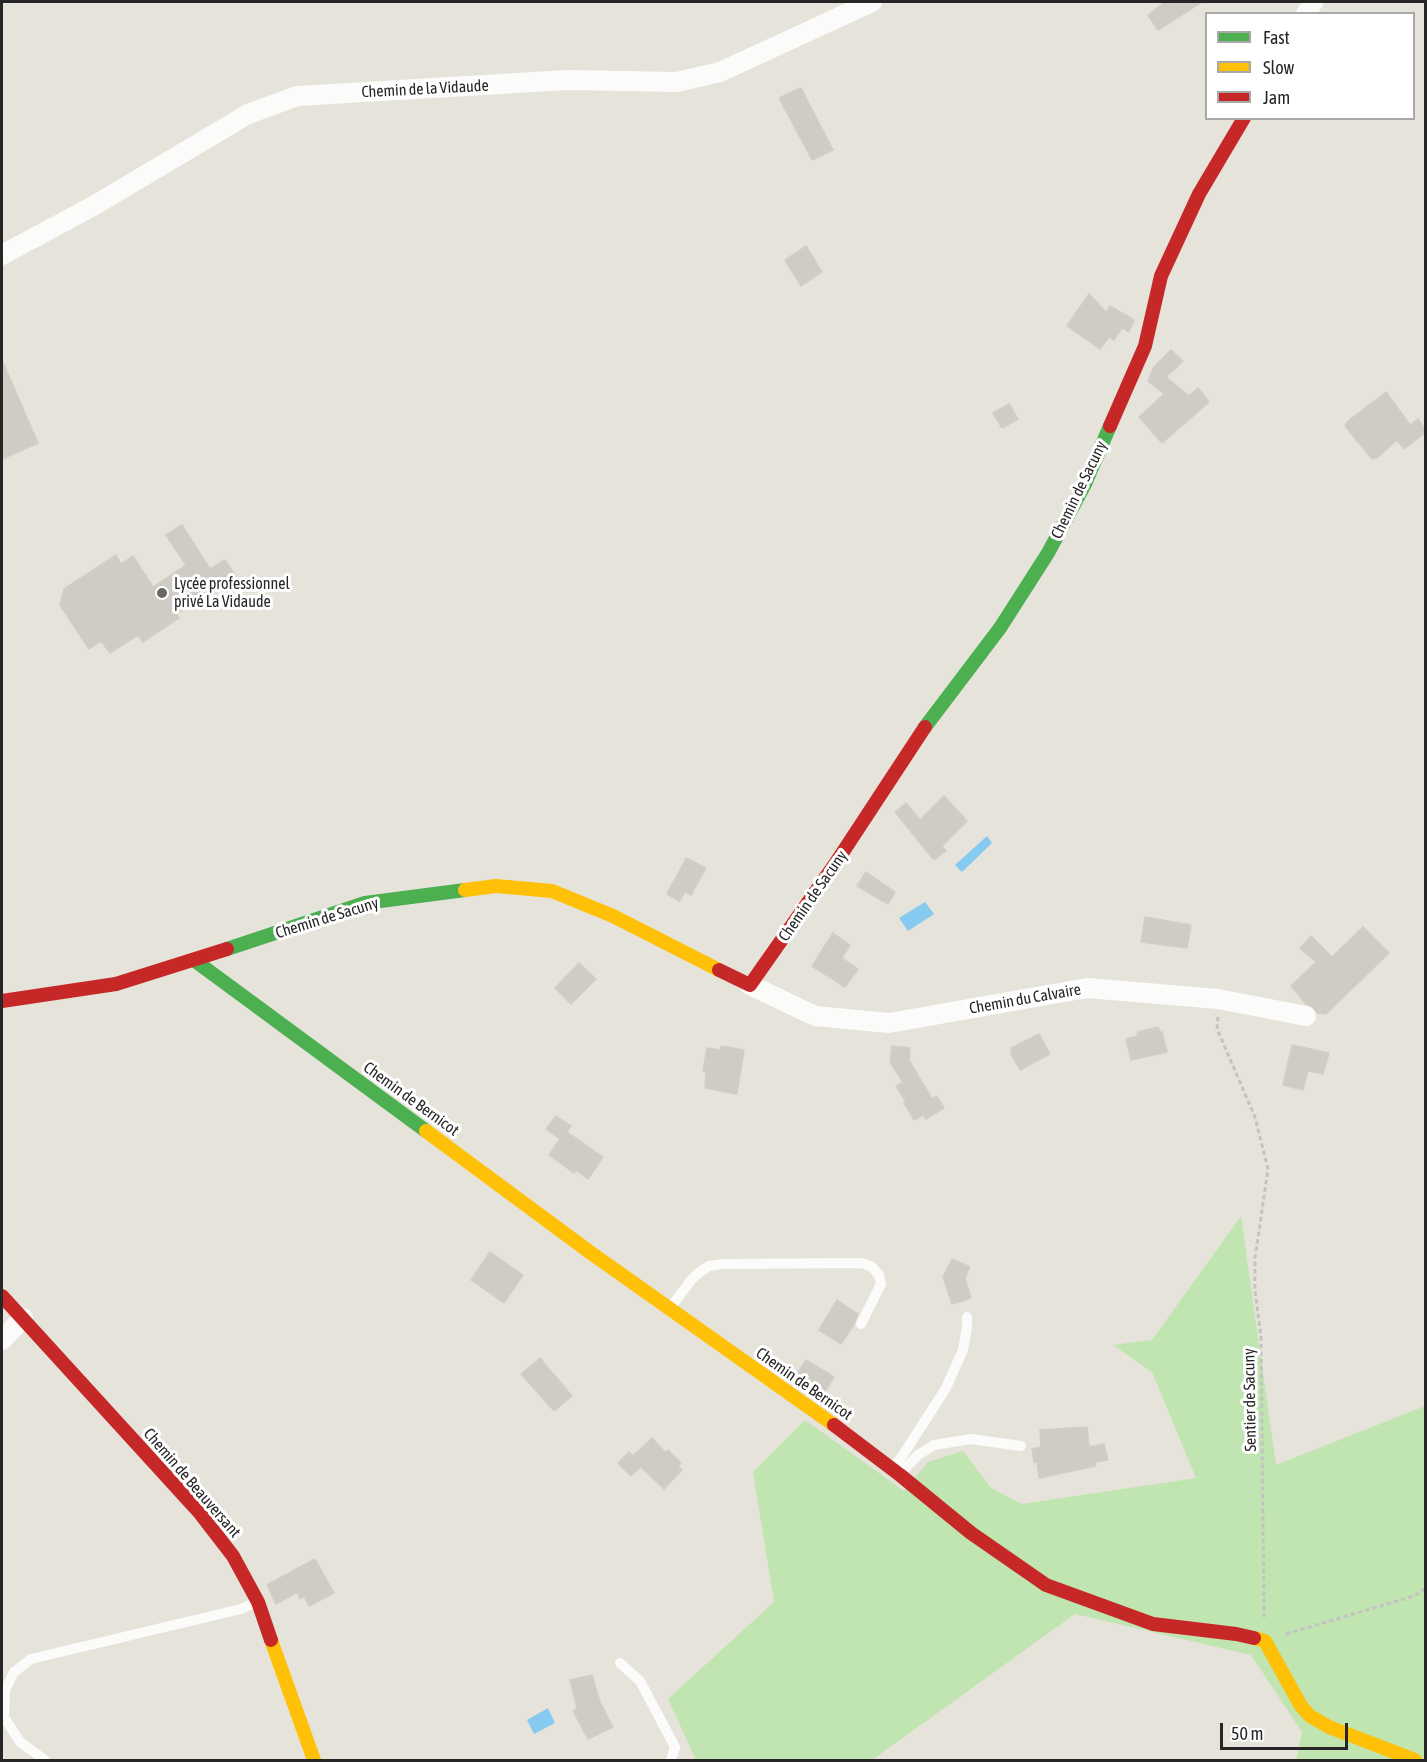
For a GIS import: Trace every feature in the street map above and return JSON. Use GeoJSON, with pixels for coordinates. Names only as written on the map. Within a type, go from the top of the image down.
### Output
{"type":"FeatureCollection","features":[{"type":"Feature","properties":{"kind":"street","name":"Chemin de la Vidaude"},"geometry":{"type":"LineString","coordinates":[[2,255],[95,205],[248,114],[297,96],[568,80],[677,82],[720,72],[872,2]]}},
{"type":"Feature","properties":{"kind":"street","name":"Chemin de Sacuny"},"geometry":{"type":"LineString","coordinates":[[2,1001],[116,984],[365,903],[496,886],[552,891],[613,916],[750,985],[835,864],[916,739],[1000,628],[1048,553],[1085,484],[1145,346],[1161,276],[1199,194],[1243,120]]}},
{"type":"Feature","properties":{"kind":"street","name":"Chemin de Bernicot"},"geometry":{"type":"LineString","coordinates":[[194,960],[591,1253],[832,1423],[971,1533],[1046,1585],[1153,1624],[1236,1634],[1265,1641]]}},
{"type":"Feature","properties":{"kind":"street","name":"Chemin du Calvaire"},"geometry":{"type":"LineString","coordinates":[[750,985],[815,1016],[889,1023],[1087,988],[1218,999],[1306,1016]]}},
{"type":"Feature","properties":{"kind":"street","name":"Chemin de Beauversant"},"geometry":{"type":"LineString","coordinates":[[2,1296],[199,1512],[233,1556],[258,1602],[314,1761]]}},
{"type":"Feature","properties":{"kind":"street"},"geometry":{"type":"LineString","coordinates":[[2,1340],[23,1318]]}},
{"type":"Feature","properties":{"kind":"street"},"geometry":{"type":"LineString","coordinates":[[1265,1641],[1310,1716],[1329,1727],[1415,1761]]}},
{"type":"Feature","properties":{"kind":"lane"},"geometry":{"type":"LineString","coordinates":[[669,1309],[692,1279],[709,1266],[862,1263],[872,1267],[879,1275],[881,1284],[861,1324]]}},
{"type":"Feature","properties":{"kind":"lane"},"geometry":{"type":"LineString","coordinates":[[896,1472],[901,1458],[946,1388],[963,1350],[967,1317]]}},
{"type":"Feature","properties":{"kind":"lane"},"geometry":{"type":"LineString","coordinates":[[896,1472],[934,1445],[971,1439],[1020,1446]]}},
{"type":"Feature","properties":{"kind":"lane"},"geometry":{"type":"LineString","coordinates":[[45,1761],[20,1742],[4,1717],[5,1690],[14,1672],[31,1659],[241,1609],[258,1602]]}},
{"type":"Feature","properties":{"kind":"lane"},"geometry":{"type":"LineString","coordinates":[[620,1663],[640,1681],[675,1747],[671,1761]]}},
{"type":"Feature","properties":{"kind":"path","name":"Sentier de Sacuny"},"geometry":{"type":"LineString","coordinates":[[1218,999],[1217,1029],[1255,1117],[1268,1168],[1255,1258],[1255,1291],[1261,1337],[1265,1641]]}},
{"type":"Feature","properties":{"kind":"path"},"geometry":{"type":"LineString","coordinates":[[1265,1641],[1414,1596],[1425,1588]]}},
{"type":"Feature","properties":{"kind":"green space"},"geometry":{"type":"Polygon","coordinates":[[[1241,1216],[1276,1465],[1425,1406],[1425,1760],[1296,1760],[1302,1732],[1251,1655],[1075,1614],[872,1760],[696,1760],[668,1699],[774,1602],[753,1472],[805,1420],[904,1491],[928,1462],[963,1451],[991,1488],[1022,1504],[1196,1478],[1152,1372],[1113,1345],[1152,1340],[1241,1216]]]}},
{"type":"Feature","properties":{"kind":"water"},"geometry":{"type":"Polygon","coordinates":[[[987,836],[992,843],[962,872],[955,865],[987,836]]]}},
{"type":"Feature","properties":{"kind":"water"},"geometry":{"type":"Polygon","coordinates":[[[925,902],[934,914],[908,931],[899,918],[925,902]]]}},
{"type":"Feature","properties":{"kind":"water"},"geometry":{"type":"Polygon","coordinates":[[[548,1708],[555,1723],[534,1734],[527,1720],[548,1708]]]}},
{"type":"Feature","properties":{"kind":"building"},"geometry":{"type":"Polygon","coordinates":[[[1165,2],[1202,2],[1158,30],[1148,15],[1165,2]]]}},
{"type":"Feature","properties":{"kind":"building"},"geometry":{"type":"Polygon","coordinates":[[[801,88],[833,150],[812,160],[779,98],[801,88]]]}},
{"type":"Feature","properties":{"kind":"building"},"geometry":{"type":"Polygon","coordinates":[[[806,246],[822,272],[801,286],[785,260],[806,246]]]}},
{"type":"Feature","properties":{"kind":"building"},"geometry":{"type":"Polygon","coordinates":[[[1089,294],[1106,312],[1110,306],[1134,320],[1129,332],[1122,328],[1114,340],[1109,337],[1100,349],[1067,326],[1089,294]]]}},
{"type":"Feature","properties":{"kind":"building"},"geometry":{"type":"Polygon","coordinates":[[[1171,350],[1183,361],[1166,377],[1189,396],[1198,388],[1209,402],[1162,443],[1139,417],[1164,394],[1148,381],[1154,367],[1171,350]]]}},
{"type":"Feature","properties":{"kind":"building"},"geometry":{"type":"Polygon","coordinates":[[[2,360],[38,443],[2,459],[2,360]]]}},
{"type":"Feature","properties":{"kind":"building"},"geometry":{"type":"Polygon","coordinates":[[[1386,392],[1410,425],[1418,419],[1425,433],[1404,449],[1397,440],[1378,457],[1372,459],[1345,426],[1348,421],[1386,392]]]}},
{"type":"Feature","properties":{"kind":"building"},"geometry":{"type":"Polygon","coordinates":[[[1009,404],[1018,419],[1002,428],[993,413],[1009,404]]]}},
{"type":"Feature","properties":{"kind":"building"},"geometry":{"type":"Polygon","coordinates":[[[182,525],[210,569],[225,560],[238,579],[223,589],[220,585],[176,614],[179,618],[143,642],[138,635],[110,653],[101,641],[89,649],[60,605],[64,589],[116,555],[121,564],[133,556],[153,587],[186,565],[166,535],[182,525]]]}},
{"type":"Feature","properties":{"kind":"building"},"geometry":{"type":"Polygon","coordinates":[[[944,796],[967,821],[942,846],[946,851],[934,860],[895,812],[906,803],[920,820],[944,796]]]}},
{"type":"Feature","properties":{"kind":"building"},"geometry":{"type":"Polygon","coordinates":[[[686,858],[706,868],[691,895],[685,892],[680,901],[667,894],[686,858]]]}},
{"type":"Feature","properties":{"kind":"building"},"geometry":{"type":"Polygon","coordinates":[[[866,872],[895,892],[888,904],[857,886],[866,872]]]}},
{"type":"Feature","properties":{"kind":"building"},"geometry":{"type":"Polygon","coordinates":[[[1145,917],[1191,925],[1187,948],[1141,942],[1145,917]]]}},
{"type":"Feature","properties":{"kind":"building"},"geometry":{"type":"Polygon","coordinates":[[[1363,927],[1389,953],[1326,1014],[1317,1013],[1291,986],[1316,962],[1300,948],[1311,936],[1332,957],[1363,927]]]}},
{"type":"Feature","properties":{"kind":"building"},"geometry":{"type":"Polygon","coordinates":[[[833,933],[850,945],[842,958],[858,969],[845,987],[812,966],[833,933]]]}},
{"type":"Feature","properties":{"kind":"building"},"geometry":{"type":"Polygon","coordinates":[[[579,963],[596,979],[571,1004],[555,988],[579,963]]]}},
{"type":"Feature","properties":{"kind":"building"},"geometry":{"type":"Polygon","coordinates":[[[1158,1027],[1162,1032],[1167,1052],[1131,1060],[1126,1039],[1138,1036],[1137,1032],[1158,1027]]]}},
{"type":"Feature","properties":{"kind":"building"},"geometry":{"type":"Polygon","coordinates":[[[1039,1034],[1050,1054],[1020,1070],[1011,1054],[1011,1048],[1039,1034]]]}},
{"type":"Feature","properties":{"kind":"building"},"geometry":{"type":"Polygon","coordinates":[[[1292,1045],[1329,1053],[1323,1074],[1308,1071],[1303,1090],[1283,1085],[1292,1045]]]}},
{"type":"Feature","properties":{"kind":"building"},"geometry":{"type":"Polygon","coordinates":[[[721,1046],[744,1050],[737,1094],[705,1088],[706,1071],[703,1071],[707,1048],[721,1050],[721,1046]]]}},
{"type":"Feature","properties":{"kind":"building"},"geometry":{"type":"Polygon","coordinates":[[[892,1046],[910,1048],[909,1060],[932,1099],[937,1096],[944,1108],[926,1119],[923,1115],[914,1120],[896,1086],[903,1082],[890,1062],[892,1046]]]}},
{"type":"Feature","properties":{"kind":"building"},"geometry":{"type":"Polygon","coordinates":[[[556,1116],[571,1126],[567,1132],[603,1157],[588,1179],[576,1170],[574,1173],[549,1155],[560,1139],[546,1129],[556,1116]]]}},
{"type":"Feature","properties":{"kind":"building"},"geometry":{"type":"Polygon","coordinates":[[[490,1252],[523,1275],[504,1303],[471,1280],[490,1252]]]}},
{"type":"Feature","properties":{"kind":"building"},"geometry":{"type":"Polygon","coordinates":[[[952,1259],[970,1267],[965,1278],[971,1298],[952,1304],[943,1277],[952,1259]]]}},
{"type":"Feature","properties":{"kind":"building"},"geometry":{"type":"Polygon","coordinates":[[[837,1300],[858,1314],[841,1344],[819,1330],[837,1300]]]}},
{"type":"Feature","properties":{"kind":"building"},"geometry":{"type":"Polygon","coordinates":[[[540,1358],[572,1396],[554,1411],[521,1374],[540,1358]]]}},
{"type":"Feature","properties":{"kind":"building"},"geometry":{"type":"Polygon","coordinates":[[[806,1360],[834,1377],[822,1396],[795,1377],[806,1360]]]}},
{"type":"Feature","properties":{"kind":"building"},"geometry":{"type":"Polygon","coordinates":[[[1087,1427],[1089,1447],[1104,1444],[1108,1460],[1095,1462],[1096,1466],[1039,1478],[1037,1462],[1034,1462],[1032,1449],[1041,1447],[1040,1430],[1087,1427]]]}},
{"type":"Feature","properties":{"kind":"building"},"geometry":{"type":"Polygon","coordinates":[[[652,1438],[666,1453],[668,1450],[681,1463],[678,1467],[682,1470],[664,1489],[641,1467],[631,1476],[618,1463],[629,1452],[633,1456],[652,1438]]]}},
{"type":"Feature","properties":{"kind":"building"},"geometry":{"type":"Polygon","coordinates":[[[315,1559],[334,1593],[309,1606],[304,1596],[300,1599],[297,1592],[276,1604],[267,1585],[315,1559]]]}},
{"type":"Feature","properties":{"kind":"building"},"geometry":{"type":"Polygon","coordinates":[[[592,1675],[600,1702],[613,1727],[588,1739],[573,1711],[577,1708],[570,1680],[592,1675]]]}},
{"type":"Feature","properties":{"kind":"traffic: fast"},"geometry":{"type":"LineString","coordinates":[[925,727],[1000,628],[1048,553],[1085,484],[1110,426]]}},
{"type":"Feature","properties":{"kind":"traffic: fast"},"geometry":{"type":"LineString","coordinates":[[227,949],[365,903],[465,890]]}},
{"type":"Feature","properties":{"kind":"traffic: fast"},"geometry":{"type":"LineString","coordinates":[[194,960],[426,1131]]}},
{"type":"Feature","properties":{"kind":"traffic: slow"},"geometry":{"type":"LineString","coordinates":[[465,890],[496,886],[552,891],[613,916],[719,970]]}},
{"type":"Feature","properties":{"kind":"traffic: slow"},"geometry":{"type":"LineString","coordinates":[[426,1131],[591,1253],[834,1425]]}},
{"type":"Feature","properties":{"kind":"traffic: slow"},"geometry":{"type":"LineString","coordinates":[[1254,1638],[1265,1641],[1301,1706],[1310,1716],[1329,1727],[1415,1760]]}},
{"type":"Feature","properties":{"kind":"traffic: slow"},"geometry":{"type":"LineString","coordinates":[[271,1640],[314,1760]]}},
{"type":"Feature","properties":{"kind":"traffic: jam"},"geometry":{"type":"LineString","coordinates":[[1110,426],[1145,346],[1161,276],[1199,194],[1243,120]]}},
{"type":"Feature","properties":{"kind":"traffic: jam"},"geometry":{"type":"LineString","coordinates":[[719,970],[750,985],[835,864],[925,727]]}},
{"type":"Feature","properties":{"kind":"traffic: jam"},"geometry":{"type":"LineString","coordinates":[[2,1001],[116,984],[227,949]]}},
{"type":"Feature","properties":{"kind":"traffic: jam"},"geometry":{"type":"LineString","coordinates":[[2,1296],[199,1512],[233,1556],[258,1602],[271,1640]]}},
{"type":"Feature","properties":{"kind":"traffic: jam"},"geometry":{"type":"LineString","coordinates":[[834,1425],[971,1533],[1046,1585],[1153,1624],[1254,1638]]}},
{"type":"Feature","properties":{"kind":"place","name":"Lycée professionnel privé La Vidaude"},"geometry":{"type":"Point","coordinates":[162,593]}}]}
